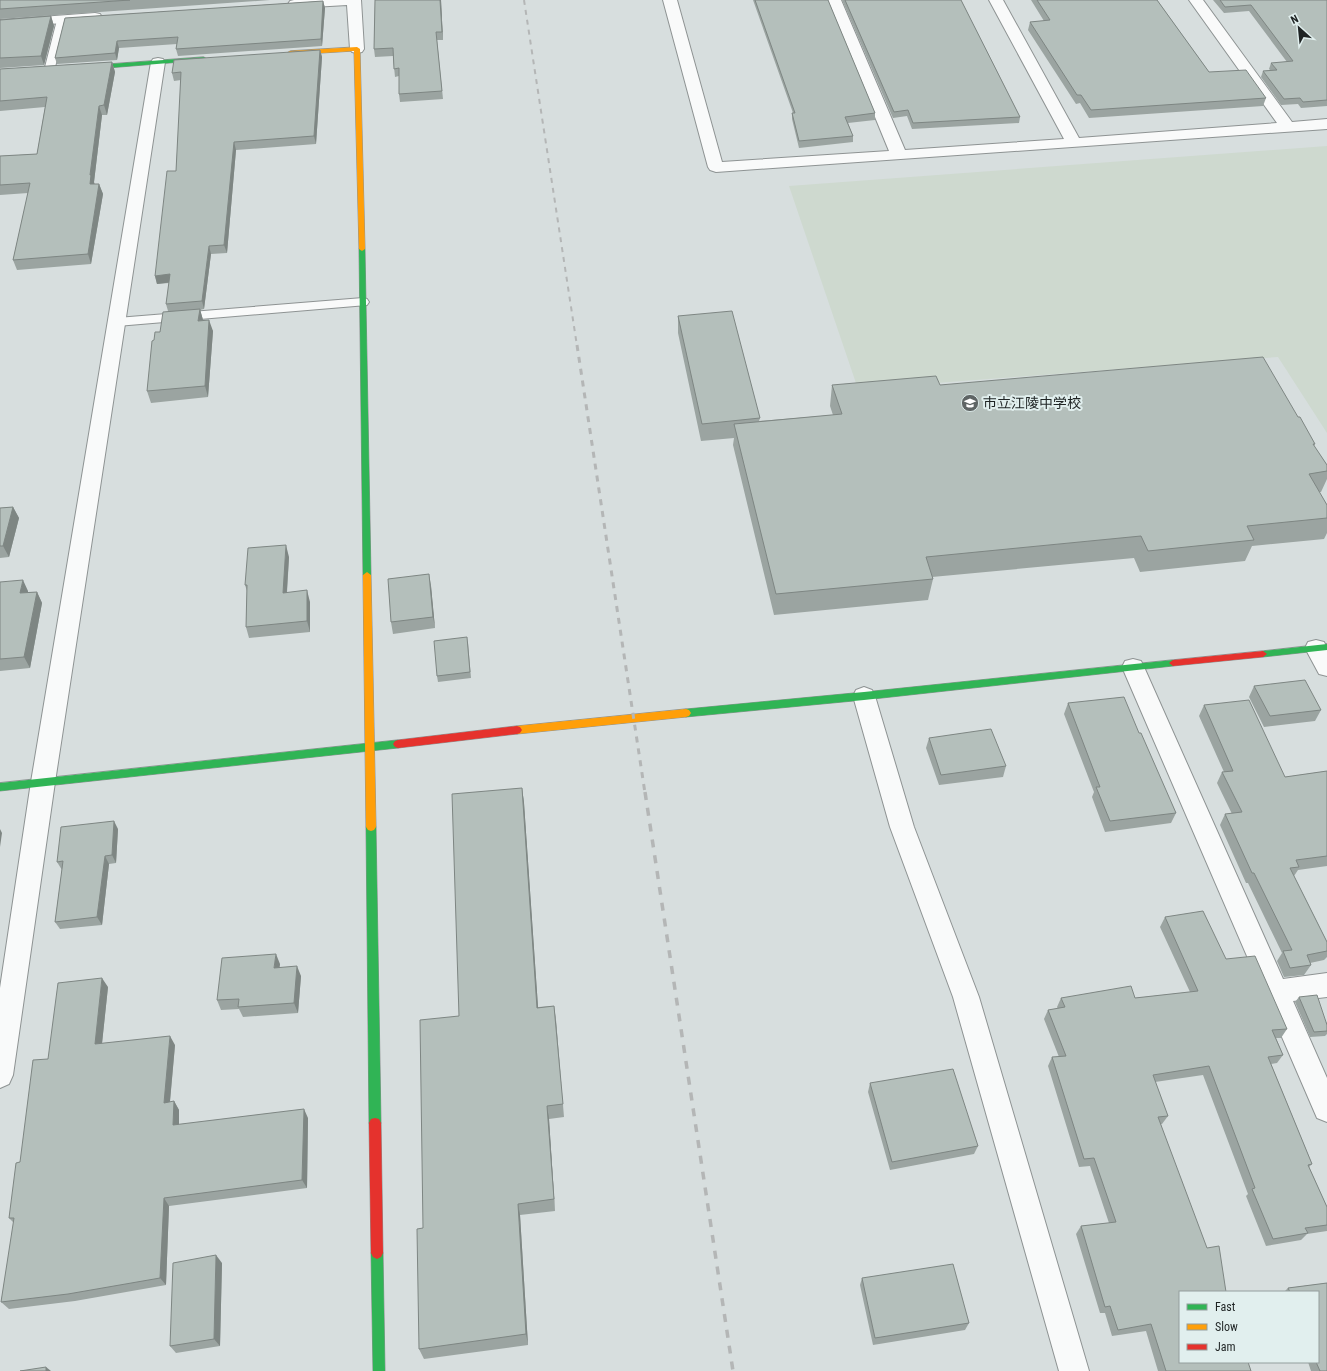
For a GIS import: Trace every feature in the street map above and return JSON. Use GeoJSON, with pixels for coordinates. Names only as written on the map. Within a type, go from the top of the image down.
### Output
{"type":"FeatureCollection","features":[{"type":"Feature","properties":{"kind":"street"},"geometry":{"type":"LineString","coordinates":[[283,5],[354,0],[357,49],[363,302],[379,1371]]}},
{"type":"Feature","properties":{"kind":"street"},"geometry":{"type":"LineString","coordinates":[[670,0],[716,167],[1327,124]]}},
{"type":"Feature","properties":{"kind":"street"},"geometry":{"type":"LineString","coordinates":[[834,0],[899,155]]}},
{"type":"Feature","properties":{"kind":"street"},"geometry":{"type":"LineString","coordinates":[[996,0],[1074,143]]}},
{"type":"Feature","properties":{"kind":"street"},"geometry":{"type":"LineString","coordinates":[[1196,0],[1288,127]]}},
{"type":"Feature","properties":{"kind":"street"},"geometry":{"type":"LineString","coordinates":[[0,24],[110,16]]}},
{"type":"Feature","properties":{"kind":"street"},"geometry":{"type":"LineString","coordinates":[[277,54],[357,49]]}},
{"type":"Feature","properties":{"kind":"street"},"geometry":{"type":"LineString","coordinates":[[72,69],[214,58]]}},
{"type":"Feature","properties":{"kind":"street"},"geometry":{"type":"LineString","coordinates":[[0,1075],[43,782],[158,62]]}},
{"type":"Feature","properties":{"kind":"street"},"geometry":{"type":"LineString","coordinates":[[0,786],[607,720],[864,696],[1322,647],[1327,668]]}},
{"type":"Feature","properties":{"kind":"street"},"geometry":{"type":"LineString","coordinates":[[1133,667],[1327,1109]]}},
{"type":"Feature","properties":{"kind":"street"},"geometry":{"type":"LineString","coordinates":[[864,696],[902,827],[966,997],[1074,1371]]}},
{"type":"Feature","properties":{"kind":"street"},"geometry":{"type":"LineString","coordinates":[[1276,992],[1327,986]]}},
{"type":"Feature","properties":{"kind":"lane"},"geometry":{"type":"LineString","coordinates":[[49,70],[62,20]]}},
{"type":"Feature","properties":{"kind":"lane"},"geometry":{"type":"LineString","coordinates":[[117,322],[363,302]]}},
{"type":"Feature","properties":{"kind":"shaded area"},"geometry":{"type":"Polygon","coordinates":[[[1327,146],[1327,433],[1278,357],[858,389],[789,186],[1327,146]]]}},
{"type":"Feature","properties":{"kind":"building"},"geometry":{"type":"Polygon","coordinates":[[[0,0],[130,0],[0,9],[0,0]]]}},
{"type":"Feature","properties":{"kind":"building"},"geometry":{"type":"Polygon","coordinates":[[[375,0],[440,0],[442,32],[436,32],[442,91],[399,94],[399,68],[394,69],[393,48],[374,49],[375,0]]]}},
{"type":"Feature","properties":{"kind":"building"},"geometry":{"type":"Polygon","coordinates":[[[755,0],[828,0],[875,113],[845,117],[853,136],[799,141],[792,113],[795,113],[755,0]]]}},
{"type":"Feature","properties":{"kind":"building"},"geometry":{"type":"Polygon","coordinates":[[[845,0],[961,0],[1020,117],[913,123],[908,110],[894,112],[845,0]]]}},
{"type":"Feature","properties":{"kind":"building"},"geometry":{"type":"Polygon","coordinates":[[[1037,0],[1157,0],[1209,72],[1246,70],[1266,98],[1091,110],[1081,95],[1077,95],[1030,22],[1050,20],[1037,0]]]}},
{"type":"Feature","properties":{"kind":"building"},"geometry":{"type":"Polygon","coordinates":[[[1220,0],[1327,0],[1327,100],[1303,102],[1300,98],[1284,99],[1263,71],[1277,70],[1271,63],[1293,61],[1251,5],[1225,7],[1220,0]]]}},
{"type":"Feature","properties":{"kind":"building"},"geometry":{"type":"Polygon","coordinates":[[[323,1],[321,39],[176,49],[178,37],[117,41],[115,53],[55,58],[65,18],[323,1]]]}},
{"type":"Feature","properties":{"kind":"building"},"geometry":{"type":"Polygon","coordinates":[[[51,16],[41,56],[0,58],[0,20],[51,16]]]}},
{"type":"Feature","properties":{"kind":"building"},"geometry":{"type":"Polygon","coordinates":[[[320,50],[314,136],[234,142],[224,245],[209,246],[202,301],[166,304],[170,274],[155,276],[167,171],[176,171],[181,72],[172,73],[174,60],[320,50]]]}},
{"type":"Feature","properties":{"kind":"building"},"geometry":{"type":"Polygon","coordinates":[[[112,62],[104,105],[99,106],[90,175],[90,184],[99,184],[88,254],[13,260],[30,183],[0,185],[0,156],[37,154],[47,97],[0,101],[0,69],[112,62]]]}},
{"type":"Feature","properties":{"kind":"building"},"geometry":{"type":"Polygon","coordinates":[[[200,309],[198,321],[209,320],[205,386],[147,391],[152,341],[154,340],[155,332],[160,332],[163,312],[200,309]]]}},
{"type":"Feature","properties":{"kind":"building"},"geometry":{"type":"Polygon","coordinates":[[[732,311],[760,418],[702,424],[678,316],[732,311]]]}},
{"type":"Feature","properties":{"kind":"building"},"geometry":{"type":"Polygon","coordinates":[[[1263,357],[1298,417],[1300,417],[1315,444],[1313,444],[1327,465],[1327,471],[1309,474],[1327,505],[1327,518],[1247,526],[1254,540],[1148,551],[1141,536],[926,557],[933,579],[776,594],[734,424],[842,414],[832,385],[936,376],[940,385],[1263,357]]]}},
{"type":"Feature","properties":{"kind":"building"},"geometry":{"type":"Polygon","coordinates":[[[13,507],[3,546],[0,546],[0,508],[13,507]]]}},
{"type":"Feature","properties":{"kind":"building"},"geometry":{"type":"Polygon","coordinates":[[[286,545],[283,593],[307,590],[307,621],[246,627],[247,585],[245,585],[248,548],[286,545]]]}},
{"type":"Feature","properties":{"kind":"building"},"geometry":{"type":"Polygon","coordinates":[[[429,574],[433,617],[391,622],[388,579],[429,574]]]}},
{"type":"Feature","properties":{"kind":"building"},"geometry":{"type":"Polygon","coordinates":[[[23,580],[20,593],[37,592],[24,657],[0,659],[0,582],[23,580]]]}},
{"type":"Feature","properties":{"kind":"building"},"geometry":{"type":"Polygon","coordinates":[[[467,637],[470,672],[437,676],[434,641],[467,637]]]}},
{"type":"Feature","properties":{"kind":"building"},"geometry":{"type":"Polygon","coordinates":[[[1305,680],[1321,710],[1270,716],[1254,686],[1305,680]]]}},
{"type":"Feature","properties":{"kind":"building"},"geometry":{"type":"Polygon","coordinates":[[[1124,697],[1176,813],[1110,821],[1096,787],[1100,787],[1068,703],[1124,697]]]}},
{"type":"Feature","properties":{"kind":"building"},"geometry":{"type":"Polygon","coordinates":[[[1249,700],[1285,777],[1327,771],[1327,856],[1296,860],[1299,867],[1290,868],[1327,942],[1327,951],[1307,955],[1311,965],[1290,968],[1283,951],[1292,950],[1254,873],[1252,873],[1225,814],[1242,812],[1222,772],[1233,771],[1204,705],[1249,700]]]}},
{"type":"Feature","properties":{"kind":"building"},"geometry":{"type":"Polygon","coordinates":[[[991,729],[1006,766],[941,775],[929,738],[991,729]]]}},
{"type":"Feature","properties":{"kind":"building"},"geometry":{"type":"Polygon","coordinates":[[[522,788],[537,1008],[554,1006],[563,1104],[547,1106],[554,1199],[518,1204],[526,1334],[419,1349],[417,1229],[423,1228],[420,1020],[459,1016],[452,794],[522,788]]]}},
{"type":"Feature","properties":{"kind":"building"},"geometry":{"type":"Polygon","coordinates":[[[114,821],[112,855],[105,856],[97,917],[55,922],[63,861],[57,862],[61,827],[114,821]]]}},
{"type":"Feature","properties":{"kind":"building"},"geometry":{"type":"Polygon","coordinates":[[[1203,911],[1226,959],[1255,956],[1287,1029],[1272,1030],[1283,1055],[1268,1057],[1312,1164],[1308,1165],[1327,1207],[1327,1225],[1305,1228],[1308,1233],[1273,1239],[1252,1189],[1255,1188],[1209,1066],[1153,1075],[1168,1116],[1158,1117],[1207,1248],[1219,1246],[1226,1291],[1179,1291],[1179,1363],[1248,1363],[1251,1371],[1166,1371],[1151,1324],[1118,1330],[1110,1306],[1105,1307],[1081,1226],[1116,1222],[1094,1158],[1084,1159],[1052,1057],[1066,1056],[1048,1010],[1065,1007],[1061,998],[1131,986],[1135,998],[1198,991],[1165,917],[1203,911]]]}},
{"type":"Feature","properties":{"kind":"building"},"geometry":{"type":"Polygon","coordinates":[[[276,954],[274,968],[297,966],[294,1003],[238,1007],[239,999],[217,1000],[222,958],[276,954]]]}},
{"type":"Feature","properties":{"kind":"building"},"geometry":{"type":"Polygon","coordinates":[[[102,978],[95,1044],[170,1036],[164,1103],[174,1101],[173,1125],[304,1109],[302,1180],[164,1198],[160,1278],[68,1294],[1,1302],[14,1218],[9,1218],[16,1163],[20,1162],[33,1060],[48,1059],[58,983],[102,978]]]}},
{"type":"Feature","properties":{"kind":"building"},"geometry":{"type":"Polygon","coordinates":[[[1317,995],[1327,1025],[1327,1031],[1314,1032],[1299,997],[1317,995]]]}},
{"type":"Feature","properties":{"kind":"building"},"geometry":{"type":"Polygon","coordinates":[[[953,1069],[978,1146],[892,1162],[870,1083],[953,1069]]]}},
{"type":"Feature","properties":{"kind":"building"},"geometry":{"type":"Polygon","coordinates":[[[216,1255],[214,1339],[170,1346],[173,1263],[216,1255]]]}},
{"type":"Feature","properties":{"kind":"building"},"geometry":{"type":"Polygon","coordinates":[[[953,1264],[969,1323],[875,1338],[862,1278],[953,1264]]]}},
{"type":"Feature","properties":{"kind":"building"},"geometry":{"type":"Polygon","coordinates":[[[1327,1283],[1327,1371],[1320,1371],[1316,1363],[1319,1363],[1319,1291],[1290,1291],[1288,1288],[1327,1283]]]}},
{"type":"Feature","properties":{"kind":"building"},"geometry":{"type":"Polygon","coordinates":[[[46,1367],[46,1371],[20,1371],[46,1367]]]}},
{"type":"Feature","properties":{"kind":"railway"},"geometry":{"type":"LineString","coordinates":[[524,0],[577,346]]}},
{"type":"Feature","properties":{"kind":"railway"},"geometry":{"type":"LineString","coordinates":[[577,345],[645,793]]}},
{"type":"Feature","properties":{"kind":"railway"},"geometry":{"type":"LineString","coordinates":[[645,792],[733,1371]]}},
{"type":"Feature","properties":{"kind":"traffic: fast"},"geometry":{"type":"LineString","coordinates":[[83,68],[204,59]]}},
{"type":"Feature","properties":{"kind":"traffic: fast"},"geometry":{"type":"LineString","coordinates":[[362,249],[367,575]]}},
{"type":"Feature","properties":{"kind":"traffic: fast"},"geometry":{"type":"LineString","coordinates":[[1263,654],[1327,647]]}},
{"type":"Feature","properties":{"kind":"traffic: fast"},"geometry":{"type":"LineString","coordinates":[[686,713],[864,696],[1173,663]]}},
{"type":"Feature","properties":{"kind":"traffic: fast"},"geometry":{"type":"LineString","coordinates":[[0,787],[398,744]]}},
{"type":"Feature","properties":{"kind":"traffic: fast"},"geometry":{"type":"LineString","coordinates":[[371,827],[375,1123]]}},
{"type":"Feature","properties":{"kind":"traffic: fast"},"geometry":{"type":"LineString","coordinates":[[377,1253],[379,1371]]}},
{"type":"Feature","properties":{"kind":"traffic: slow"},"geometry":{"type":"LineString","coordinates":[[290,53],[357,49],[362,249]]}},
{"type":"Feature","properties":{"kind":"traffic: slow"},"geometry":{"type":"LineString","coordinates":[[367,575],[371,827]]}},
{"type":"Feature","properties":{"kind":"traffic: slow"},"geometry":{"type":"LineString","coordinates":[[517,730],[686,713]]}},
{"type":"Feature","properties":{"kind":"traffic: jam"},"geometry":{"type":"LineString","coordinates":[[1173,663],[1263,654]]}},
{"type":"Feature","properties":{"kind":"traffic: jam"},"geometry":{"type":"LineString","coordinates":[[398,744],[517,730]]}},
{"type":"Feature","properties":{"kind":"traffic: jam"},"geometry":{"type":"LineString","coordinates":[[375,1123],[377,1253]]}},
{"type":"Feature","properties":{"kind":"place","name":"市立江陵中学校"},"geometry":{"type":"Point","coordinates":[970,403]}}]}
